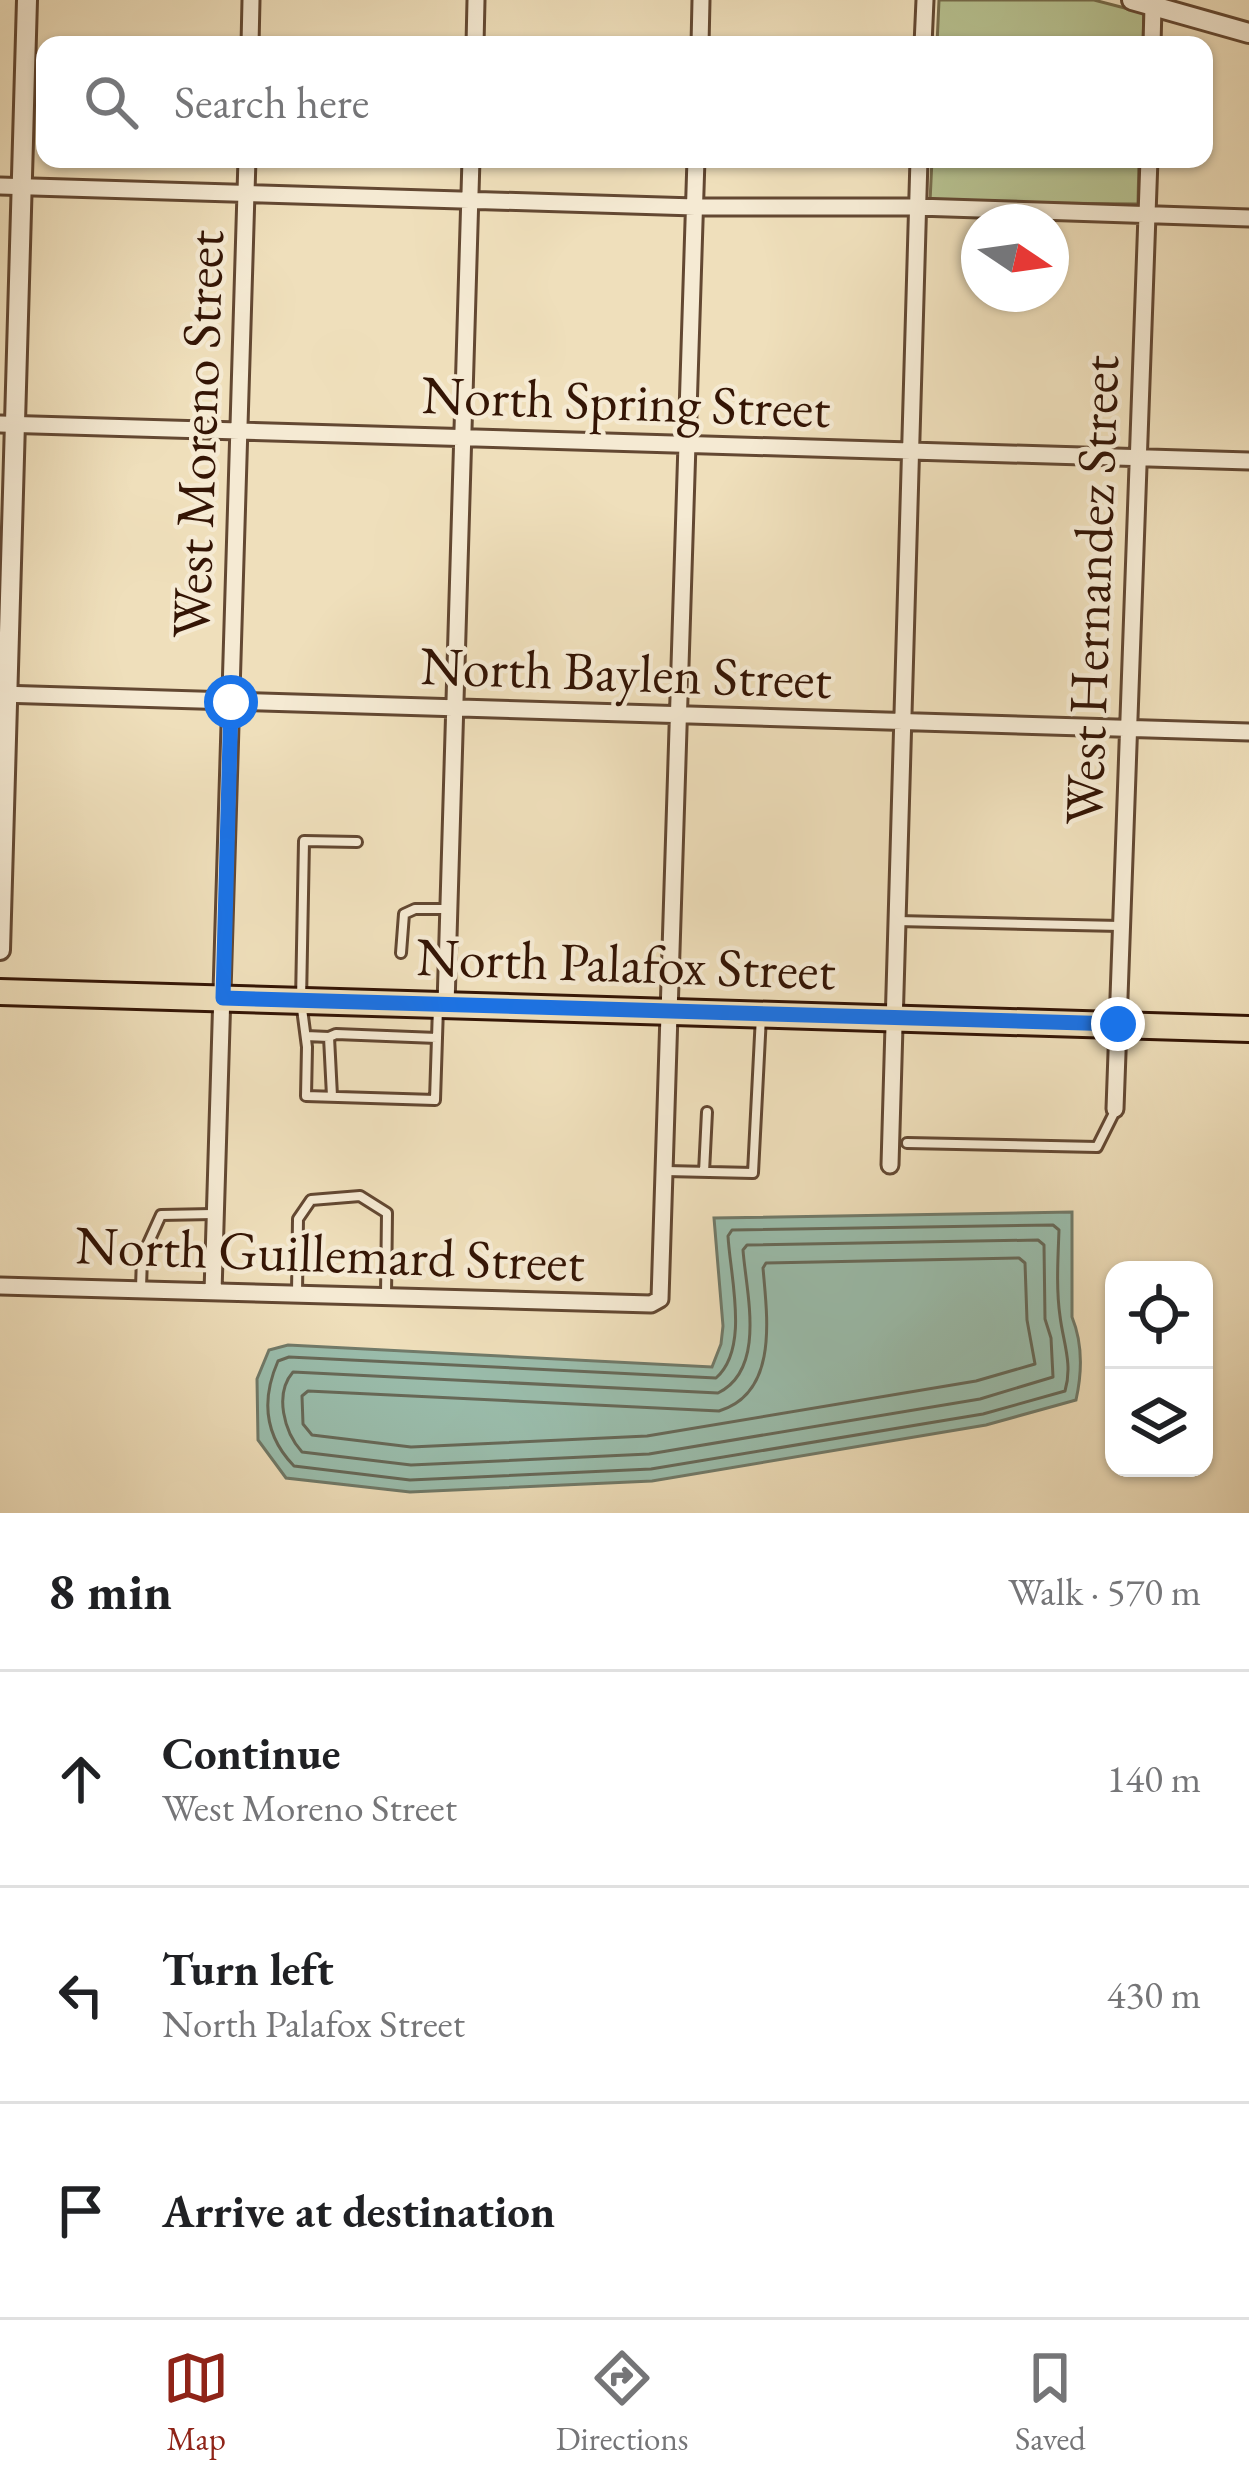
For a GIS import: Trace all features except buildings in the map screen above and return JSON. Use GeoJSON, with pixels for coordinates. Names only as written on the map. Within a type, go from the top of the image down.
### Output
{"type":"FeatureCollection","features":[{"type":"Feature","properties":{"kind":"main road","name":"North Palafox Street"},"geometry":{"type":"LineString","coordinates":[[0,992],[1249,1029]]}},
{"type":"Feature","properties":{"kind":"street"},"geometry":{"type":"LineString","coordinates":[[0,950],[8,424],[27,0]]}},
{"type":"Feature","properties":{"kind":"street"},"geometry":{"type":"LineString","coordinates":[[250,36],[251,0]]}},
{"type":"Feature","properties":{"kind":"street"},"geometry":{"type":"LineString","coordinates":[[475,36],[476,0]]}},
{"type":"Feature","properties":{"kind":"street"},"geometry":{"type":"LineString","coordinates":[[700,36],[701,0]]}},
{"type":"Feature","properties":{"kind":"street"},"geometry":{"type":"LineString","coordinates":[[923,36],[925,0]]}},
{"type":"Feature","properties":{"kind":"street"},"geometry":{"type":"LineString","coordinates":[[1132,0],[1249,33]]}},
{"type":"Feature","properties":{"kind":"street"},"geometry":{"type":"LineString","coordinates":[[1152,36],[1153,6]]}},
{"type":"Feature","properties":{"kind":"street","name":"West Moreno Street"},"geometry":{"type":"LineString","coordinates":[[213,1292],[247,168]]}},
{"type":"Feature","properties":{"kind":"street"},"geometry":{"type":"LineString","coordinates":[[442,1005],[449,909],[471,168]]}},
{"type":"Feature","properties":{"kind":"street"},"geometry":{"type":"LineString","coordinates":[[666,1171],[666,1048],[671,1012],[696,168]]}},
{"type":"Feature","properties":{"kind":"street"},"geometry":{"type":"LineString","coordinates":[[890,1165],[919,168]]}},
{"type":"Feature","properties":{"kind":"street","name":"West Hernandez Street"},"geometry":{"type":"LineString","coordinates":[[1115,1109],[1148,168]]}},
{"type":"Feature","properties":{"kind":"street"},"geometry":{"type":"LineString","coordinates":[[0,186],[695,208],[917,207],[1249,218]]}},
{"type":"Feature","properties":{"kind":"street","name":"North Spring Street"},"geometry":{"type":"LineString","coordinates":[[8,424],[1249,461]]}},
{"type":"Feature","properties":{"kind":"street","name":"North Baylen Street"},"geometry":{"type":"LineString","coordinates":[[4,694],[1249,732]]}},
{"type":"Feature","properties":{"kind":"street","name":"North Guillemard Street"},"geometry":{"type":"LineString","coordinates":[[0,1286],[651,1304],[663,1292],[666,1171]]}},
{"type":"Feature","properties":{"kind":"lane"},"geometry":{"type":"LineString","coordinates":[[357,842],[304,841],[301,1001],[306,1096],[435,1100],[442,1005]]}},
{"type":"Feature","properties":{"kind":"lane"},"geometry":{"type":"LineString","coordinates":[[401,953],[404,914],[415,908],[449,909]]}},
{"type":"Feature","properties":{"kind":"lane"},"geometry":{"type":"LineString","coordinates":[[897,920],[1122,926]]}},
{"type":"Feature","properties":{"kind":"lane"},"geometry":{"type":"LineString","coordinates":[[666,1171],[753,1173],[761,1015]]}},
{"type":"Feature","properties":{"kind":"lane"},"geometry":{"type":"LineString","coordinates":[[306,1036],[437,1038]]}},
{"type":"Feature","properties":{"kind":"lane"},"geometry":{"type":"LineString","coordinates":[[329,1036],[332,1096]]}},
{"type":"Feature","properties":{"kind":"lane"},"geometry":{"type":"LineString","coordinates":[[908,1143],[1097,1147],[1113,1122],[1115,1109]]}},
{"type":"Feature","properties":{"kind":"lane"},"geometry":{"type":"LineString","coordinates":[[704,1172],[707,1112]]}},
{"type":"Feature","properties":{"kind":"lane"},"geometry":{"type":"LineString","coordinates":[[297,1294],[298,1219],[311,1200],[360,1196],[387,1213],[386,1297]]}},
{"type":"Feature","properties":{"kind":"lane"},"geometry":{"type":"LineString","coordinates":[[141,1289],[142,1257],[161,1215],[215,1214]]}},
{"type":"Feature","properties":{"kind":"shaded area"},"geometry":{"type":"Polygon","coordinates":[[[939,0],[1094,0],[1144,13],[1143,36],[937,36],[939,0]]]}},
{"type":"Feature","properties":{"kind":"shaded area"},"geometry":{"type":"Polygon","coordinates":[[[932,168],[1139,168],[1138,204],[930,202],[932,168]]]}},
{"type":"Feature","properties":{"kind":"water"},"geometry":{"type":"Polygon","coordinates":[[[1072,1212],[1072,1317],[1080,1358],[1076,1400],[986,1425],[652,1481],[410,1492],[286,1478],[258,1440],[257,1379],[269,1350],[288,1345],[712,1367],[723,1326],[714,1218],[1072,1212]]]}},
{"type":"Feature","properties":{"kind":"route"},"geometry":{"type":"LineString","coordinates":[[231,702],[223,998],[1118,1024]]}}]}
